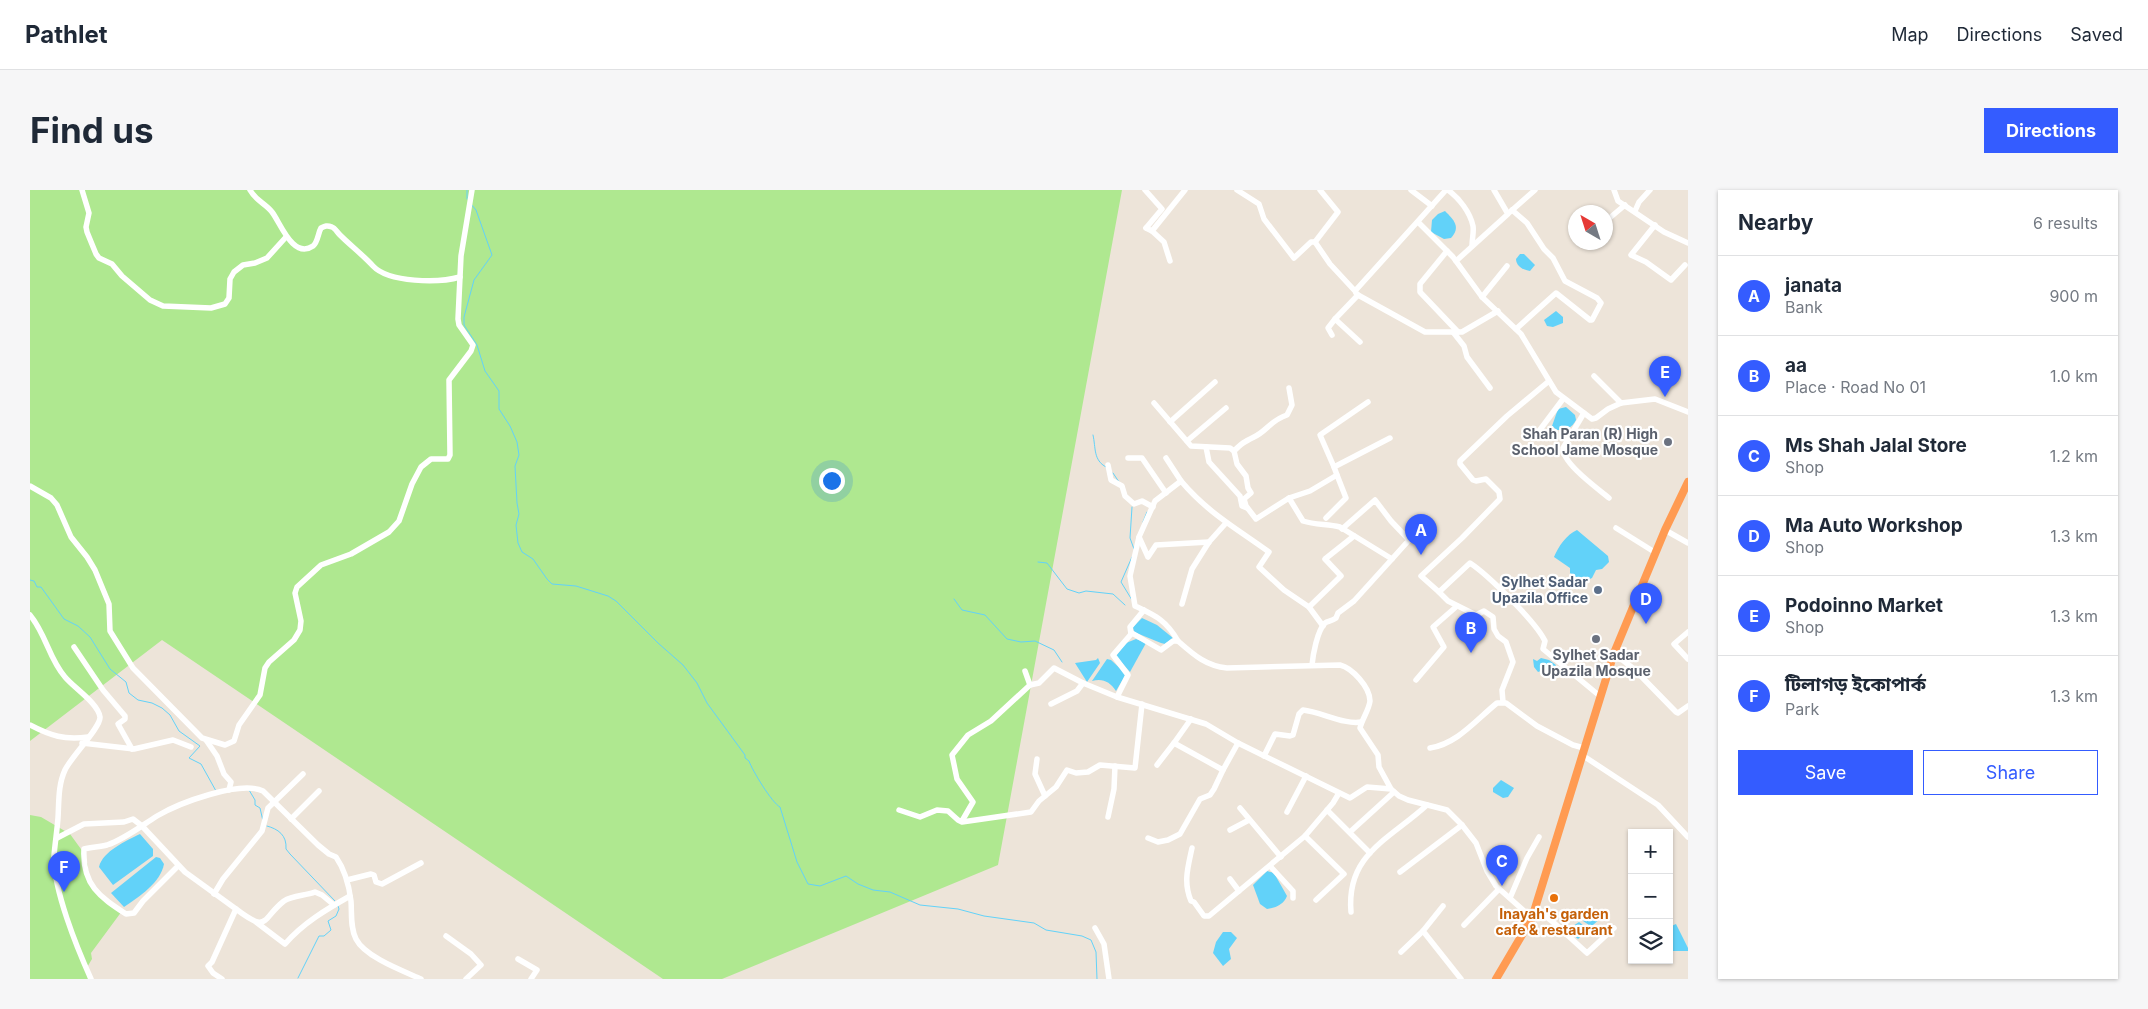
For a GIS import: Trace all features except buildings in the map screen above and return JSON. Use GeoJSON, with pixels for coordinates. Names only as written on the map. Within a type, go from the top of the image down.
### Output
{"type":"FeatureCollection","features":[{"type":"Feature","properties":{"kind":"highway"},"geometry":{"type":"LineString","coordinates":[[1496,979],[1532,918],[1614,653],[1665,530],[1688,482]]}},
{"type":"Feature","properties":{"kind":"street"},"geometry":{"type":"LineString","coordinates":[[82,190],[90,213],[86,226],[87,232],[96,254],[99,258],[112,264],[122,276],[150,300],[163,306],[211,308],[225,304],[229,298],[230,279],[234,272],[243,265],[256,263],[267,258],[286,237]]}},
{"type":"Feature","properties":{"kind":"street"},"geometry":{"type":"LineString","coordinates":[[250,190],[258,202],[272,212],[286,237],[293,244],[307,248],[312,246],[317,241],[321,228],[330,226],[353,249],[367,258],[374,267],[382,272],[405,279],[434,281],[457,277]]}},
{"type":"Feature","properties":{"kind":"street"},"geometry":{"type":"LineString","coordinates":[[206,740],[225,745],[234,741],[239,724],[260,694],[265,668],[269,662],[294,640],[300,630],[301,621],[295,593],[297,587],[322,565],[351,554],[390,532],[399,521],[412,484],[421,467],[431,459],[448,459],[450,455],[449,380],[471,351],[472,345],[459,325],[457,277],[472,190]]}},
{"type":"Feature","properties":{"kind":"street"},"geometry":{"type":"LineString","coordinates":[[1145,190],[1162,210],[1146,228],[1164,242],[1170,261]]}},
{"type":"Feature","properties":{"kind":"street"},"geometry":{"type":"LineString","coordinates":[[1152,231],[1185,190]]}},
{"type":"Feature","properties":{"kind":"street"},"geometry":{"type":"LineString","coordinates":[[1237,190],[1260,204],[1264,219],[1294,258],[1311,242],[1315,242],[1338,212],[1320,190]]}},
{"type":"Feature","properties":{"kind":"street"},"geometry":{"type":"LineString","coordinates":[[1411,190],[1432,206]]}},
{"type":"Feature","properties":{"kind":"street"},"geometry":{"type":"LineString","coordinates":[[1332,335],[1328,328],[1447,190],[1457,197],[1468,212],[1472,224],[1472,246]]}},
{"type":"Feature","properties":{"kind":"street"},"geometry":{"type":"LineString","coordinates":[[1494,190],[1510,212],[1527,223],[1544,249],[1553,258],[1565,281],[1597,298],[1601,303],[1590,320],[1556,293],[1516,329]]}},
{"type":"Feature","properties":{"kind":"street"},"geometry":{"type":"LineString","coordinates":[[1614,190],[1618,201],[1655,225],[1688,243]]}},
{"type":"Feature","properties":{"kind":"street"},"geometry":{"type":"LineString","coordinates":[[1635,211],[1639,202],[1650,190]]}},
{"type":"Feature","properties":{"kind":"street"},"geometry":{"type":"LineString","coordinates":[[1456,261],[1533,191]]}},
{"type":"Feature","properties":{"kind":"street"},"geometry":{"type":"LineString","coordinates":[[1613,215],[1625,205]]}},
{"type":"Feature","properties":{"kind":"street"},"geometry":{"type":"LineString","coordinates":[[1418,222],[1456,261],[1482,297],[1516,329],[1556,392],[1563,399],[1594,420],[1608,409],[1621,403],[1655,399],[1688,412]]}},
{"type":"Feature","properties":{"kind":"street"},"geometry":{"type":"LineString","coordinates":[[1655,225],[1631,255],[1638,260],[1646,262],[1671,280],[1685,266]]}},
{"type":"Feature","properties":{"kind":"street"},"geometry":{"type":"LineString","coordinates":[[1315,242],[1330,264],[1357,293],[1425,332],[1462,332],[1498,311]]}},
{"type":"Feature","properties":{"kind":"street"},"geometry":{"type":"LineString","coordinates":[[1447,251],[1420,284],[1420,292],[1456,332],[1464,346],[1467,357],[1490,388]]}},
{"type":"Feature","properties":{"kind":"street"},"geometry":{"type":"LineString","coordinates":[[1482,297],[1507,266]]}},
{"type":"Feature","properties":{"kind":"street"},"geometry":{"type":"LineString","coordinates":[[1335,320],[1360,342]]}},
{"type":"Feature","properties":{"kind":"street"},"geometry":{"type":"LineString","coordinates":[[1594,376],[1621,403]]}},
{"type":"Feature","properties":{"kind":"street"},"geometry":{"type":"LineString","coordinates":[[1503,702],[1502,690],[1513,662],[1506,642],[1498,636],[1493,623],[1493,617],[1484,611],[1476,615],[1448,601],[1422,576],[1422,573],[1462,538],[1500,499],[1499,492],[1486,478],[1473,480],[1459,463],[1549,381]]}},
{"type":"Feature","properties":{"kind":"street"},"geometry":{"type":"LineString","coordinates":[[1170,422],[1215,382]]}},
{"type":"Feature","properties":{"kind":"street"},"geometry":{"type":"LineString","coordinates":[[1234,450],[1244,440],[1255,437],[1276,418],[1287,415],[1292,405],[1289,388]]}},
{"type":"Feature","properties":{"kind":"street"},"geometry":{"type":"LineString","coordinates":[[1539,431],[1563,399]]}},
{"type":"Feature","properties":{"kind":"street"},"geometry":{"type":"LineString","coordinates":[[1326,518],[1346,498],[1320,435],[1368,402]]}},
{"type":"Feature","properties":{"kind":"street"},"geometry":{"type":"LineString","coordinates":[[1154,403],[1191,446],[1230,448],[1234,450]]}},
{"type":"Feature","properties":{"kind":"street"},"geometry":{"type":"LineString","coordinates":[[1187,441],[1226,408]]}},
{"type":"Feature","properties":{"kind":"street"},"geometry":{"type":"LineString","coordinates":[[1584,413],[1563,448],[1563,454],[1581,475],[1608,498]]}},
{"type":"Feature","properties":{"kind":"street"},"geometry":{"type":"LineString","coordinates":[[1334,467],[1390,438]]}},
{"type":"Feature","properties":{"kind":"street"},"geometry":{"type":"LineString","coordinates":[[1206,447],[1209,462],[1240,496],[1242,506],[1247,508]]}},
{"type":"Feature","properties":{"kind":"street"},"geometry":{"type":"LineString","coordinates":[[1234,450],[1237,464],[1246,476],[1251,493],[1244,499],[1247,508],[1256,519],[1289,498],[1310,491],[1337,475]]}},
{"type":"Feature","properties":{"kind":"street"},"geometry":{"type":"LineString","coordinates":[[1128,458],[1142,458],[1166,493]]}},
{"type":"Feature","properties":{"kind":"street"},"geometry":{"type":"LineString","coordinates":[[1166,458],[1181,481],[1198,501],[1226,523],[1269,552],[1259,567],[1284,590],[1309,607],[1323,626]]}},
{"type":"Feature","properties":{"kind":"street"},"geometry":{"type":"LineString","coordinates":[[1108,465],[1111,480],[1122,486],[1125,496],[1134,504],[1142,501],[1153,507]]}},
{"type":"Feature","properties":{"kind":"street"},"geometry":{"type":"LineString","coordinates":[[1181,481],[1155,502],[1139,537],[1130,576],[1134,606],[1156,616],[1169,626],[1178,641],[1203,662],[1214,667],[1340,665],[1352,670],[1368,694],[1370,702],[1361,722],[1362,733],[1378,755],[1379,767],[1393,790],[1399,796],[1427,806],[1436,806],[1447,810],[1476,843],[1487,871],[1499,889],[1532,918]]}},
{"type":"Feature","properties":{"kind":"street"},"geometry":{"type":"LineString","coordinates":[[30,486],[51,498],[57,505],[71,537],[95,570],[109,604],[110,630],[122,652],[134,668],[174,710],[206,740],[217,756],[224,774],[231,782],[229,790]]}},
{"type":"Feature","properties":{"kind":"street"},"geometry":{"type":"LineString","coordinates":[[1289,498],[1303,521],[1330,525],[1342,529],[1392,558]]}},
{"type":"Feature","properties":{"kind":"street"},"geometry":{"type":"LineString","coordinates":[[1342,529],[1375,500],[1391,521],[1410,540]]}},
{"type":"Feature","properties":{"kind":"street"},"geometry":{"type":"LineString","coordinates":[[1182,604],[1192,569],[1209,542],[1226,523]]}},
{"type":"Feature","properties":{"kind":"street"},"geometry":{"type":"LineString","coordinates":[[1312,666],[1314,648],[1323,626],[1336,618],[1338,613],[1354,601],[1424,525]]}},
{"type":"Feature","properties":{"kind":"street"},"geometry":{"type":"LineString","coordinates":[[1616,528],[1656,553]]}},
{"type":"Feature","properties":{"kind":"street"},"geometry":{"type":"LineString","coordinates":[[1665,530],[1688,543]]}},
{"type":"Feature","properties":{"kind":"street"},"geometry":{"type":"LineString","coordinates":[[1309,607],[1341,576],[1326,559],[1354,536]]}},
{"type":"Feature","properties":{"kind":"street"},"geometry":{"type":"LineString","coordinates":[[1139,537],[1148,557],[1156,544],[1209,542]]}},
{"type":"Feature","properties":{"kind":"street"},"geometry":{"type":"LineString","coordinates":[[1439,592],[1470,563],[1510,599],[1540,633],[1545,641],[1543,649],[1601,697]]}},
{"type":"Feature","properties":{"kind":"street"},"geometry":{"type":"LineString","coordinates":[[1416,680],[1444,647],[1433,627],[1457,606]]}},
{"type":"Feature","properties":{"kind":"street"},"geometry":{"type":"LineString","coordinates":[[1117,697],[1128,675],[1113,656],[1131,634],[1130,627],[1144,610]]}},
{"type":"Feature","properties":{"kind":"street"},"geometry":{"type":"LineString","coordinates":[[30,615],[39,626],[57,666],[65,677],[92,702],[100,716],[98,726],[72,757],[60,782],[54,857],[58,884],[76,946],[91,979]]}},
{"type":"Feature","properties":{"kind":"street"},"geometry":{"type":"LineString","coordinates":[[1131,634],[1161,650],[1173,641],[1178,641]]}},
{"type":"Feature","properties":{"kind":"street"},"geometry":{"type":"LineString","coordinates":[[1687,635],[1674,644],[1688,660]]}},
{"type":"Feature","properties":{"kind":"street"},"geometry":{"type":"LineString","coordinates":[[74,647],[103,690],[125,716],[125,719],[118,724],[132,748]]}},
{"type":"Feature","properties":{"kind":"street"},"geometry":{"type":"LineString","coordinates":[[1614,653],[1635,670],[1676,712],[1678,713],[1688,706]]}},
{"type":"Feature","properties":{"kind":"street"},"geometry":{"type":"LineString","coordinates":[[962,822],[973,802],[957,779],[952,755],[968,735],[991,721],[1030,685],[1039,683],[1054,668],[1117,697],[1206,724],[1238,744],[1350,798],[1367,787],[1393,790]]}},
{"type":"Feature","properties":{"kind":"street"},"geometry":{"type":"LineString","coordinates":[[1025,670],[1030,685]]}},
{"type":"Feature","properties":{"kind":"street"},"geometry":{"type":"LineString","coordinates":[[1051,704],[1077,691],[1083,683]]}},
{"type":"Feature","properties":{"kind":"street"},"geometry":{"type":"LineString","coordinates":[[1430,748],[1439,747],[1456,737],[1497,703],[1503,702],[1512,706],[1537,726],[1583,752],[1658,805],[1688,837]]}},
{"type":"Feature","properties":{"kind":"street"},"geometry":{"type":"LineString","coordinates":[[900,810],[920,817],[930,811],[942,810],[962,822],[1031,812],[1039,801],[1056,787],[1067,770],[1076,773],[1088,772],[1100,765],[1135,768],[1142,704]]}},
{"type":"Feature","properties":{"kind":"street"},"geometry":{"type":"LineString","coordinates":[[1264,756],[1275,734],[1293,735],[1300,712],[1303,710],[1332,716],[1345,721],[1361,722]]}},
{"type":"Feature","properties":{"kind":"street"},"geometry":{"type":"LineString","coordinates":[[1157,765],[1192,719]]}},
{"type":"Feature","properties":{"kind":"street"},"geometry":{"type":"LineString","coordinates":[[30,725],[48,734],[69,739],[88,737]]}},
{"type":"Feature","properties":{"kind":"street"},"geometry":{"type":"LineString","coordinates":[[82,743],[132,748],[155,746],[173,740],[190,747]]}},
{"type":"Feature","properties":{"kind":"street"},"geometry":{"type":"LineString","coordinates":[[1174,743],[1223,770]]}},
{"type":"Feature","properties":{"kind":"street"},"geometry":{"type":"LineString","coordinates":[[1148,838],[1158,842],[1168,840],[1180,834],[1200,800],[1210,795],[1214,789],[1238,744]]}},
{"type":"Feature","properties":{"kind":"street"},"geometry":{"type":"LineString","coordinates":[[1037,759],[1035,774],[1045,796]]}},
{"type":"Feature","properties":{"kind":"street"},"geometry":{"type":"LineString","coordinates":[[1108,817],[1114,789],[1115,766]]}},
{"type":"Feature","properties":{"kind":"street"},"geometry":{"type":"LineString","coordinates":[[214,894],[223,879],[262,831],[268,808],[303,774]]}},
{"type":"Feature","properties":{"kind":"street"},"geometry":{"type":"LineString","coordinates":[[1287,812],[1306,776]]}},
{"type":"Feature","properties":{"kind":"street"},"geometry":{"type":"LineString","coordinates":[[178,866],[143,901],[134,913],[126,914],[101,897],[93,886],[86,871],[84,849],[106,846],[159,815],[185,804],[229,790],[254,787],[264,791],[318,845],[336,857],[347,880],[353,929],[356,939],[363,948],[388,964],[421,979]]}},
{"type":"Feature","properties":{"kind":"street"},"geometry":{"type":"LineString","coordinates":[[1350,832],[1393,790]]}},
{"type":"Feature","properties":{"kind":"street"},"geometry":{"type":"LineString","coordinates":[[292,819],[319,791]]}},
{"type":"Feature","properties":{"kind":"street"},"geometry":{"type":"LineString","coordinates":[[1192,848],[1185,879],[1186,889],[1191,901],[1194,902],[1204,916],[1209,916],[1305,836],[1339,793]]}},
{"type":"Feature","properties":{"kind":"street"},"geometry":{"type":"LineString","coordinates":[[1351,912],[1350,896],[1359,865],[1380,842],[1427,806]]}},
{"type":"Feature","properties":{"kind":"street"},"geometry":{"type":"LineString","coordinates":[[1240,808],[1281,857]]}},
{"type":"Feature","properties":{"kind":"street"},"geometry":{"type":"LineString","coordinates":[[1327,810],[1370,853]]}},
{"type":"Feature","properties":{"kind":"street"},"geometry":{"type":"LineString","coordinates":[[57,838],[84,824],[124,822],[133,819],[142,826],[178,866],[285,944],[302,928],[350,896]]}},
{"type":"Feature","properties":{"kind":"street"},"geometry":{"type":"LineString","coordinates":[[1230,830],[1249,820]]}},
{"type":"Feature","properties":{"kind":"street"},"geometry":{"type":"LineString","coordinates":[[1400,872],[1462,825]]}},
{"type":"Feature","properties":{"kind":"street"},"geometry":{"type":"LineString","coordinates":[[1305,836],[1353,881]]}},
{"type":"Feature","properties":{"kind":"street"},"geometry":{"type":"LineString","coordinates":[[1510,898],[1527,858],[1539,837]]}},
{"type":"Feature","properties":{"kind":"street"},"geometry":{"type":"LineString","coordinates":[[347,880],[371,874],[374,875],[376,882],[382,884],[422,863]]}},
{"type":"Feature","properties":{"kind":"street"},"geometry":{"type":"LineString","coordinates":[[1270,866],[1293,891],[1293,898]]}},
{"type":"Feature","properties":{"kind":"street"},"geometry":{"type":"LineString","coordinates":[[1316,900],[1344,875],[1343,872]]}},
{"type":"Feature","properties":{"kind":"street"},"geometry":{"type":"LineString","coordinates":[[1230,878],[1240,891]]}},
{"type":"Feature","properties":{"kind":"street"},"geometry":{"type":"LineString","coordinates":[[1464,925],[1499,889]]}},
{"type":"Feature","properties":{"kind":"street"},"geometry":{"type":"LineString","coordinates":[[256,922],[269,918],[285,901],[315,892],[336,904]]}},
{"type":"Feature","properties":{"kind":"street"},"geometry":{"type":"LineString","coordinates":[[1401,952],[1423,931],[1443,906]]}},
{"type":"Feature","properties":{"kind":"street"},"geometry":{"type":"LineString","coordinates":[[1535,908],[1587,953],[1614,928]]}},
{"type":"Feature","properties":{"kind":"street"},"geometry":{"type":"LineString","coordinates":[[222,979],[208,966],[212,962],[236,909]]}},
{"type":"Feature","properties":{"kind":"street"},"geometry":{"type":"LineString","coordinates":[[1095,928],[1104,944],[1109,979]]}},
{"type":"Feature","properties":{"kind":"street"},"geometry":{"type":"LineString","coordinates":[[1423,931],[1462,979]]}},
{"type":"Feature","properties":{"kind":"street"},"geometry":{"type":"LineString","coordinates":[[446,936],[471,954],[481,965],[466,979]]}},
{"type":"Feature","properties":{"kind":"street"},"geometry":{"type":"LineString","coordinates":[[518,959],[536,970],[532,979]]}},
{"type":"Feature","properties":{"kind":"green space"},"geometry":{"type":"Polygon","coordinates":[[[30,190],[1122,190],[998,865],[722,979],[663,979],[162,640],[30,741],[30,190]]]}},
{"type":"Feature","properties":{"kind":"green space"},"geometry":{"type":"Polygon","coordinates":[[[30,815],[41,817],[70,834],[86,856],[90,882],[93,887],[122,911],[91,953],[92,959],[86,969],[88,979],[30,979],[30,815]]]}},
{"type":"Feature","properties":{"kind":"water"},"geometry":{"type":"Polygon","coordinates":[[[1445,211],[1455,224],[1456,230],[1451,238],[1444,239],[1431,232],[1432,220],[1438,214],[1445,211]]]}},
{"type":"Feature","properties":{"kind":"water"},"geometry":{"type":"Polygon","coordinates":[[[1520,254],[1524,254],[1535,265],[1530,271],[1522,269],[1517,264],[1516,259],[1520,254]]]}},
{"type":"Feature","properties":{"kind":"water"},"geometry":{"type":"Polygon","coordinates":[[[1556,311],[1563,317],[1563,323],[1553,327],[1547,326],[1544,320],[1556,311]]]}},
{"type":"Feature","properties":{"kind":"water"},"geometry":{"type":"Polygon","coordinates":[[[1566,407],[1575,415],[1576,420],[1568,428],[1557,430],[1552,426],[1558,409],[1566,407]]]}},
{"type":"Feature","properties":{"kind":"water"},"geometry":{"type":"Polygon","coordinates":[[[1577,530],[1608,556],[1609,562],[1602,569],[1596,570],[1592,578],[1583,582],[1570,573],[1570,568],[1554,557],[1563,541],[1577,530]]]}},
{"type":"Feature","properties":{"kind":"water"},"geometry":{"type":"Polygon","coordinates":[[[1142,618],[1157,625],[1173,638],[1165,644],[1134,632],[1133,627],[1142,618]]]}},
{"type":"Feature","properties":{"kind":"water"},"geometry":{"type":"Polygon","coordinates":[[[1136,639],[1146,643],[1130,672],[1116,656],[1126,643],[1136,639]]]}},
{"type":"Feature","properties":{"kind":"water"},"geometry":{"type":"Polygon","coordinates":[[[1098,658],[1100,663],[1087,682],[1075,663],[1096,660],[1098,658]]]}},
{"type":"Feature","properties":{"kind":"water"},"geometry":{"type":"Polygon","coordinates":[[[1541,658],[1549,660],[1556,665],[1547,676],[1541,671],[1538,672],[1534,667],[1533,659],[1537,661],[1541,658]]]}},
{"type":"Feature","properties":{"kind":"water"},"geometry":{"type":"Polygon","coordinates":[[[1107,659],[1111,660],[1126,674],[1116,691],[1106,682],[1100,680],[1092,681],[1107,659]]]}},
{"type":"Feature","properties":{"kind":"water"},"geometry":{"type":"Polygon","coordinates":[[[1501,780],[1514,788],[1508,797],[1503,798],[1493,792],[1493,788],[1501,780]]]}},
{"type":"Feature","properties":{"kind":"water"},"geometry":{"type":"Polygon","coordinates":[[[140,834],[153,849],[153,856],[113,885],[99,867],[101,861],[110,851],[140,834]]]}},
{"type":"Feature","properties":{"kind":"water"},"geometry":{"type":"Polygon","coordinates":[[[156,857],[160,858],[164,864],[159,877],[149,889],[124,907],[111,893],[156,857]]]}},
{"type":"Feature","properties":{"kind":"water"},"geometry":{"type":"Polygon","coordinates":[[[1267,871],[1274,873],[1287,896],[1279,905],[1267,909],[1260,904],[1253,885],[1267,871]]]}},
{"type":"Feature","properties":{"kind":"water"},"geometry":{"type":"Polygon","coordinates":[[[1595,910],[1601,918],[1593,925],[1583,921],[1588,913],[1595,910]]]}},
{"type":"Feature","properties":{"kind":"water"},"geometry":{"type":"Polygon","coordinates":[[[1579,922],[1587,928],[1578,939],[1567,930],[1579,922]]]}},
{"type":"Feature","properties":{"kind":"water"},"geometry":{"type":"Polygon","coordinates":[[[1676,924],[1688,951],[1673,951],[1673,925],[1676,924]]]}},
{"type":"Feature","properties":{"kind":"water"},"geometry":{"type":"Polygon","coordinates":[[[1223,932],[1231,932],[1237,938],[1229,949],[1231,959],[1223,966],[1213,953],[1216,942],[1223,932]]]}},
{"type":"Feature","properties":{"kind":"waterway"},"geometry":{"type":"LineString","coordinates":[[467,190],[467,199]]}},
{"type":"Feature","properties":{"kind":"waterway"},"geometry":{"type":"LineString","coordinates":[[471,204],[476,210],[492,255],[474,280],[464,317],[464,325],[477,345],[485,371],[499,391],[499,409],[510,426],[517,442],[519,455],[515,466],[519,514],[516,525],[518,543],[522,552],[533,559],[552,584],[576,586],[608,596],[616,601],[683,665],[697,683],[707,703],[749,761],[767,793],[780,807],[797,862],[808,884],[820,886],[846,876],[858,884],[873,890],[890,892],[920,905],[958,909],[984,916],[1034,923],[1046,930],[1082,936],[1091,940],[1096,952],[1097,979]]}},
{"type":"Feature","properties":{"kind":"waterway"},"geometry":{"type":"LineString","coordinates":[[1093,435],[1097,457],[1106,467]]}},
{"type":"Feature","properties":{"kind":"waterway"},"geometry":{"type":"LineString","coordinates":[[1113,473],[1119,482]]}},
{"type":"Feature","properties":{"kind":"waterway"},"geometry":{"type":"LineString","coordinates":[[1132,507],[1130,538],[1134,549]]}},
{"type":"Feature","properties":{"kind":"waterway"},"geometry":{"type":"LineString","coordinates":[[1143,522],[1147,512]]}},
{"type":"Feature","properties":{"kind":"waterway"},"geometry":{"type":"LineString","coordinates":[[1132,557],[1121,582],[1132,600]]}},
{"type":"Feature","properties":{"kind":"waterway"},"geometry":{"type":"LineString","coordinates":[[1038,562],[1047,563],[1067,589],[1079,593],[1086,591],[1113,594],[1125,605]]}},
{"type":"Feature","properties":{"kind":"waterway"},"geometry":{"type":"LineString","coordinates":[[30,580],[34,581],[37,587],[41,587],[64,619],[78,626],[90,637],[110,669],[126,682],[129,693],[138,700],[152,703],[162,708],[170,715],[179,731],[200,746],[189,758],[201,764],[216,791]]}},
{"type":"Feature","properties":{"kind":"waterway"},"geometry":{"type":"LineString","coordinates":[[954,599],[962,610],[985,615],[1007,639],[1021,642],[1035,641],[1054,650],[1062,662]]}},
{"type":"Feature","properties":{"kind":"waterway"},"geometry":{"type":"LineString","coordinates":[[249,790],[255,800],[255,805],[260,808],[263,821]]}},
{"type":"Feature","properties":{"kind":"waterway"},"geometry":{"type":"LineString","coordinates":[[267,826],[281,833],[285,840],[286,849],[335,901]]}},
{"type":"Feature","properties":{"kind":"waterway"},"geometry":{"type":"LineString","coordinates":[[298,978],[319,936],[324,936],[331,930],[328,921],[336,916],[339,909],[338,906]]}},
{"type":"Feature","properties":{"kind":"place","name":"Podoinno Market"},"geometry":{"type":"Point","coordinates":[1665,397]}},
{"type":"Feature","properties":{"kind":"place","name":"Shah Paran (R) High School Jame Mosque"},"geometry":{"type":"Point","coordinates":[1668,442]}},
{"type":"Feature","properties":{"kind":"place","name":"janata"},"geometry":{"type":"Point","coordinates":[1421,555]}},
{"type":"Feature","properties":{"kind":"place","name":"Sylhet Sadar Upazila Office"},"geometry":{"type":"Point","coordinates":[1598,590]}},
{"type":"Feature","properties":{"kind":"place","name":"Ma Auto Workshop"},"geometry":{"type":"Point","coordinates":[1646,624]}},
{"type":"Feature","properties":{"kind":"place","name":"Sylhet Sadar Upazila Mosque"},"geometry":{"type":"Point","coordinates":[1596,639]}},
{"type":"Feature","properties":{"kind":"place","name":"aa"},"geometry":{"type":"Point","coordinates":[1471,653]}},
{"type":"Feature","properties":{"kind":"place","name":"Ms Shah Jalal Store"},"geometry":{"type":"Point","coordinates":[1502,886]}},
{"type":"Feature","properties":{"kind":"place","name":"টিলাগড় ইকোপার্ক"},"geometry":{"type":"Point","coordinates":[64,892]}},
{"type":"Feature","properties":{"kind":"place","name":"Inayah's garden cafe & restaurant"},"geometry":{"type":"Point","coordinates":[1554,898]}}]}
